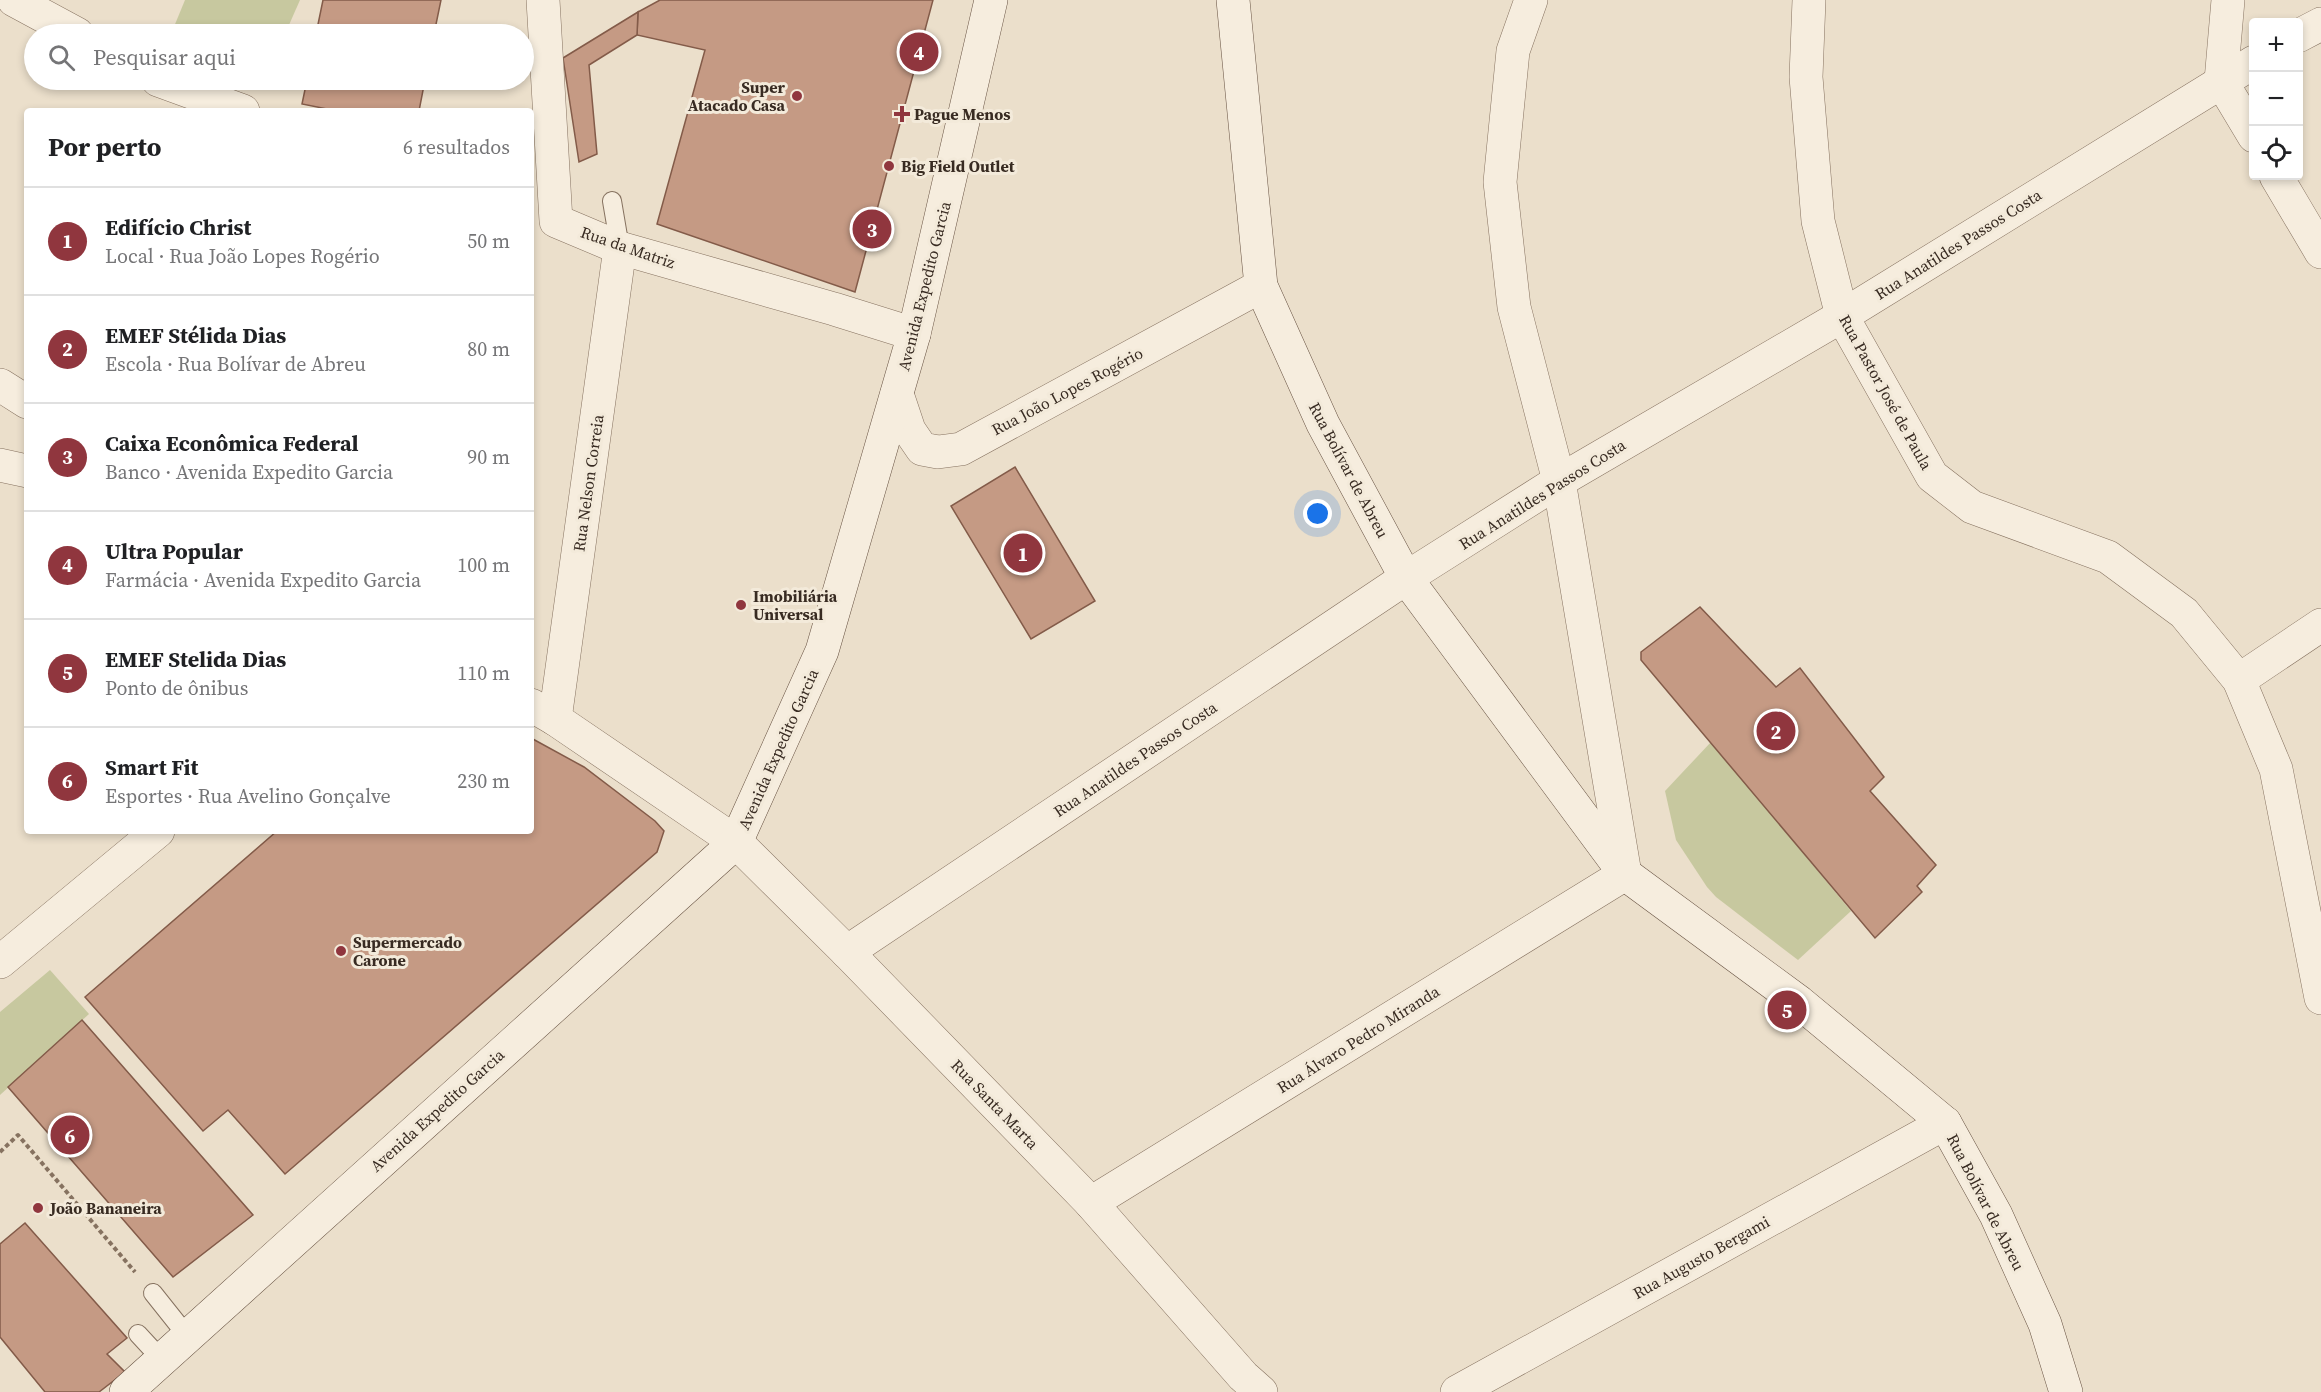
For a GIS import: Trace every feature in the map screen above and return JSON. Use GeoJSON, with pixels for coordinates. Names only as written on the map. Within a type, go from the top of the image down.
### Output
{"type":"FeatureCollection","features":[{"type":"Feature","properties":{"kind":"street"},"geometry":{"type":"LineString","coordinates":[[14,0],[58,24]]}},
{"type":"Feature","properties":{"kind":"street","name":"Rua da Matriz"},"geometry":{"type":"LineString","coordinates":[[543,0],[543,217],[620,248],[914,334]]}},
{"type":"Feature","properties":{"kind":"street","name":"Avenida Expedito Garcia"},"geometry":{"type":"LineString","coordinates":[[126,1392],[736,842],[822,651],[914,334],[991,0]]}},
{"type":"Feature","properties":{"kind":"street","name":"Rua Bolívar de Abreu"},"geometry":{"type":"LineString","coordinates":[[1233,0],[1261,286],[1323,424],[1406,578],[1625,874],[1799,1002],[1945,1123],[1996,1215],[2045,1324],[2066,1392]]}},
{"type":"Feature","properties":{"kind":"street"},"geometry":{"type":"LineString","coordinates":[[1531,0],[1513,51],[1500,182],[1514,307],[1559,481],[1625,874]]}},
{"type":"Feature","properties":{"kind":"street","name":"Rua Pastor José de Paula"},"geometry":{"type":"LineString","coordinates":[[1809,0],[1806,76],[1818,221],[1842,316],[1932,476],[1972,507],[2108,557],[2184,613],[2239,680],[2276,769],[2321,998]]}},
{"type":"Feature","properties":{"kind":"street"},"geometry":{"type":"LineString","coordinates":[[2229,0],[2221,81],[2249,129]]}},
{"type":"Feature","properties":{"kind":"street"},"geometry":{"type":"LineString","coordinates":[[2303,33],[2321,24]]}},
{"type":"Feature","properties":{"kind":"street","name":"Rua Anatildes Passos Costa"},"geometry":{"type":"LineString","coordinates":[[847,952],[1406,578],[1559,481],[1842,316],[2249,64]]}},
{"type":"Feature","properties":{"kind":"street"},"geometry":{"type":"LineString","coordinates":[[185,90],[235,108]]}},
{"type":"Feature","properties":{"kind":"street"},"geometry":{"type":"LineString","coordinates":[[2278,180],[2321,252]]}},
{"type":"Feature","properties":{"kind":"street","name":"Rua Nelson Correia"},"geometry":{"type":"LineString","coordinates":[[543,712],[620,248]]}},
{"type":"Feature","properties":{"kind":"street","name":"Rua João Lopes Rogério"},"geometry":{"type":"LineString","coordinates":[[897,394],[909,430],[922,449],[938,453],[961,448],[1261,286]]}},
{"type":"Feature","properties":{"kind":"street"},"geometry":{"type":"LineString","coordinates":[[0,385],[24,400]]}},
{"type":"Feature","properties":{"kind":"street"},"geometry":{"type":"LineString","coordinates":[[0,465],[24,470]]}},
{"type":"Feature","properties":{"kind":"street"},"geometry":{"type":"LineString","coordinates":[[2239,680],[2321,625]]}},
{"type":"Feature","properties":{"kind":"street","name":"Rua Santa Marta"},"geometry":{"type":"LineString","coordinates":[[543,712],[736,842],[847,952],[1091,1203],[1251,1387]]}},
{"type":"Feature","properties":{"kind":"street"},"geometry":{"type":"LineString","coordinates":[[0,962],[154,834]]}},
{"type":"Feature","properties":{"kind":"street","name":"Rua Álvaro Pedro Miranda"},"geometry":{"type":"LineString","coordinates":[[1091,1203],[1625,874]]}},
{"type":"Feature","properties":{"kind":"street","name":"Rua Augusto Bergami"},"geometry":{"type":"LineString","coordinates":[[1457,1392],[1945,1123]]}},
{"type":"Feature","properties":{"kind":"lane"},"geometry":{"type":"LineString","coordinates":[[612,201],[620,248]]}},
{"type":"Feature","properties":{"kind":"lane"},"geometry":{"type":"LineString","coordinates":[[153,1293],[188,1336]]}},
{"type":"Feature","properties":{"kind":"lane"},"geometry":{"type":"LineString","coordinates":[[138,1334],[162,1360]]}},
{"type":"Feature","properties":{"kind":"path"},"geometry":{"type":"LineString","coordinates":[[0,1152],[18,1135],[153,1293]]}},
{"type":"Feature","properties":{"kind":"green space"},"geometry":{"type":"Polygon","coordinates":[[[185,0],[300,0],[289,24],[175,24],[185,0]]]}},
{"type":"Feature","properties":{"kind":"green space"},"geometry":{"type":"Polygon","coordinates":[[[1711,742],[1851,911],[1798,960],[1716,897],[1676,840],[1665,791],[1711,742]]]}},
{"type":"Feature","properties":{"kind":"green space"},"geometry":{"type":"Polygon","coordinates":[[[50,970],[89,1014],[0,1095],[0,1012],[50,970]]]}},
{"type":"Feature","properties":{"kind":"building"},"geometry":{"type":"Polygon","coordinates":[[[323,0],[441,0],[436,24],[318,24],[323,0]]]}},
{"type":"Feature","properties":{"kind":"building"},"geometry":{"type":"Polygon","coordinates":[[[660,0],[933,0],[855,292],[657,224],[705,50],[637,35],[638,12],[660,0]]]}},
{"type":"Feature","properties":{"kind":"building"},"geometry":{"type":"Polygon","coordinates":[[[638,12],[637,35],[589,65],[597,154],[579,162],[563,58],[638,12]]]}},
{"type":"Feature","properties":{"kind":"building"},"geometry":{"type":"Polygon","coordinates":[[[305,90],[423,90],[420,108],[322,108],[302,104],[305,90]]]}},
{"type":"Feature","properties":{"kind":"building"},"geometry":{"type":"Polygon","coordinates":[[[1015,467],[1095,601],[1031,639],[951,506],[1015,467]]]}},
{"type":"Feature","properties":{"kind":"building"},"geometry":{"type":"Polygon","coordinates":[[[1700,607],[1776,687],[1800,668],[1884,777],[1870,791],[1936,865],[1917,886],[1922,892],[1875,938],[1641,660],[1641,652],[1700,607]]]}},
{"type":"Feature","properties":{"kind":"building","name":"Supermercado Carone"},"geometry":{"type":"Polygon","coordinates":[[[534,740],[584,767],[655,821],[664,831],[657,852],[285,1174],[228,1110],[203,1131],[85,997],[274,834],[534,834],[534,740]]]}},
{"type":"Feature","properties":{"kind":"building"},"geometry":{"type":"Polygon","coordinates":[[[82,1020],[253,1215],[173,1277],[8,1087],[82,1020]]]}},
{"type":"Feature","properties":{"kind":"building"},"geometry":{"type":"Polygon","coordinates":[[[25,1223],[127,1338],[107,1354],[125,1372],[99,1392],[45,1392],[0,1337],[0,1244],[25,1223]]]}},
{"type":"Feature","properties":{"kind":"place","name":"Ultra Popular"},"geometry":{"type":"Point","coordinates":[919,52]}},
{"type":"Feature","properties":{"kind":"place","name":"Super Atacado Casa"},"geometry":{"type":"Point","coordinates":[797,96]}},
{"type":"Feature","properties":{"kind":"place","name":"Pague Menos"},"geometry":{"type":"Point","coordinates":[902,114]}},
{"type":"Feature","properties":{"kind":"place","name":"Big Field Outlet"},"geometry":{"type":"Point","coordinates":[889,166]}},
{"type":"Feature","properties":{"kind":"place","name":"Caixa Econômica Federal"},"geometry":{"type":"Point","coordinates":[872,229]}},
{"type":"Feature","properties":{"kind":"place","name":"Edifício Christ"},"geometry":{"type":"Point","coordinates":[1023,553]}},
{"type":"Feature","properties":{"kind":"place","name":"Imobiliária Universal"},"geometry":{"type":"Point","coordinates":[741,605]}},
{"type":"Feature","properties":{"kind":"place","name":"EMEF Stélida Dias"},"geometry":{"type":"Point","coordinates":[1776,731]}},
{"type":"Feature","properties":{"kind":"place","name":"Supermercado Carone"},"geometry":{"type":"Point","coordinates":[341,951]}},
{"type":"Feature","properties":{"kind":"place","name":"EMEF Stelida Dias"},"geometry":{"type":"Point","coordinates":[1787,1010]}},
{"type":"Feature","properties":{"kind":"place","name":"Smart Fit"},"geometry":{"type":"Point","coordinates":[70,1135]}},
{"type":"Feature","properties":{"kind":"place","name":"João Bananeira"},"geometry":{"type":"Point","coordinates":[38,1208]}}]}
